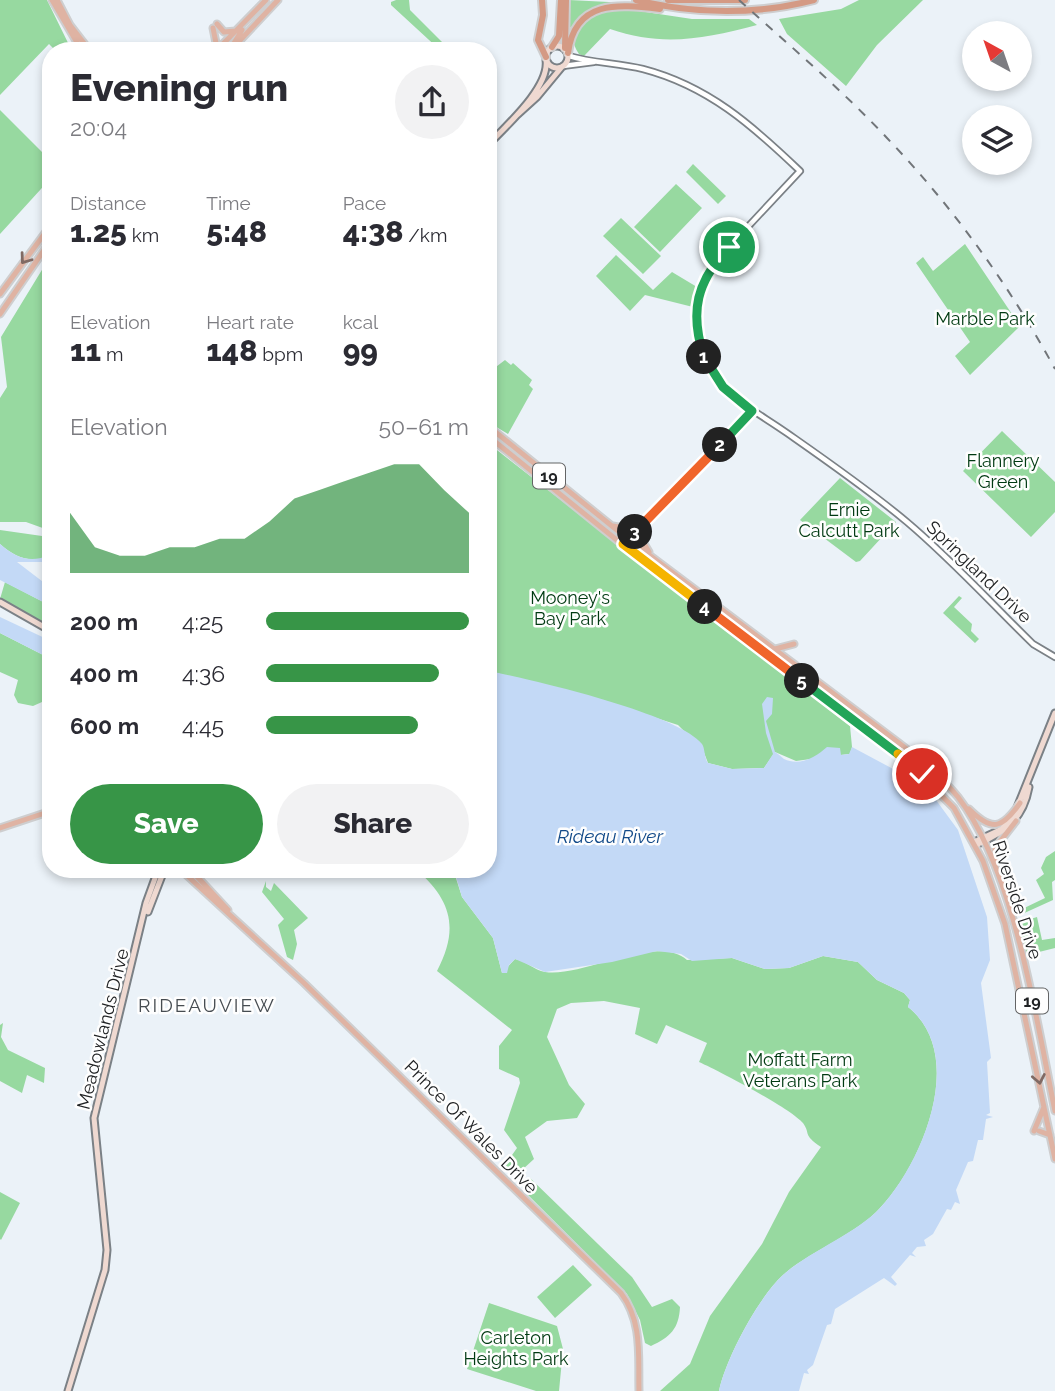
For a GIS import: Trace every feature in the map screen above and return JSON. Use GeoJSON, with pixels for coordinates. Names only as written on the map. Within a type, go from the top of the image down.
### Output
{"type":"FeatureCollection","features":[{"type":"Feature","properties":{"kind":"highway"},"geometry":{"type":"LineString","coordinates":[[542,0],[543,15],[538,40],[546,59]]}},
{"type":"Feature","properties":{"kind":"highway"},"geometry":{"type":"LineString","coordinates":[[552,47],[558,37],[563,0]]}},
{"type":"Feature","properties":{"kind":"highway"},"geometry":{"type":"LineString","coordinates":[[563,0],[567,52]]}},
{"type":"Feature","properties":{"kind":"highway"},"geometry":{"type":"LineString","coordinates":[[636,0],[718,11]]}},
{"type":"Feature","properties":{"kind":"highway"},"geometry":{"type":"LineString","coordinates":[[668,0],[745,0]]}},
{"type":"Feature","properties":{"kind":"highway"},"geometry":{"type":"LineString","coordinates":[[567,52],[575,27],[589,13],[603,7],[718,11],[770,8],[814,0]]}},
{"type":"Feature","properties":{"kind":"main road"},"geometry":{"type":"LineString","coordinates":[[52,0],[77,42]]}},
{"type":"Feature","properties":{"kind":"main road"},"geometry":{"type":"LineString","coordinates":[[57,0],[83,42]]}},
{"type":"Feature","properties":{"kind":"main road"},"geometry":{"type":"LineString","coordinates":[[232,42],[266,0]]}},
{"type":"Feature","properties":{"kind":"main road"},"geometry":{"type":"LineString","coordinates":[[225,42],[266,0]]}},
{"type":"Feature","properties":{"kind":"main road"},"geometry":{"type":"LineString","coordinates":[[238,42],[278,0]]}},
{"type":"Feature","properties":{"kind":"main road"},"geometry":{"type":"LineString","coordinates":[[216,42],[215,26],[222,31],[236,31]]}},
{"type":"Feature","properties":{"kind":"main road"},"geometry":{"type":"LineString","coordinates":[[497,136],[537,97],[562,67],[567,52],[552,47],[546,59],[545,77],[516,116]]}},
{"type":"Feature","properties":{"kind":"main road"},"geometry":{"type":"LineString","coordinates":[[546,59],[552,67],[562,67]]}},
{"type":"Feature","properties":{"kind":"main road"},"geometry":{"type":"LineString","coordinates":[[0,294],[42,237]]}},
{"type":"Feature","properties":{"kind":"main road"},"geometry":{"type":"LineString","coordinates":[[0,314],[42,253]]}},
{"type":"Feature","properties":{"kind":"main road","name":"Riverside Drive"},"geometry":{"type":"LineString","coordinates":[[497,433],[610,525],[625,542],[653,558],[928,766],[959,798],[983,840],[995,868],[1023,958],[1055,1111]]}},
{"type":"Feature","properties":{"kind":"main road","name":"Riverside Drive"},"geometry":{"type":"LineString","coordinates":[[497,443],[908,762],[950,803],[975,844],[1005,924],[1055,1159]]}},
{"type":"Feature","properties":{"kind":"main road"},"geometry":{"type":"LineString","coordinates":[[610,525],[624,528],[644,522]]}},
{"type":"Feature","properties":{"kind":"main road"},"geometry":{"type":"LineString","coordinates":[[644,522],[639,535],[653,558]]}},
{"type":"Feature","properties":{"kind":"main road"},"geometry":{"type":"LineString","coordinates":[[0,602],[42,626]]}},
{"type":"Feature","properties":{"kind":"main road"},"geometry":{"type":"LineString","coordinates":[[775,649],[794,644],[791,661]]}},
{"type":"Feature","properties":{"kind":"main road"},"geometry":{"type":"LineString","coordinates":[[995,868],[995,848],[1016,821],[1055,713]]}},
{"type":"Feature","properties":{"kind":"main road"},"geometry":{"type":"LineString","coordinates":[[983,840],[1007,824],[1030,780]]}},
{"type":"Feature","properties":{"kind":"main road"},"geometry":{"type":"LineString","coordinates":[[959,798],[980,820],[993,825],[1010,817],[1020,803]]}},
{"type":"Feature","properties":{"kind":"main road"},"geometry":{"type":"LineString","coordinates":[[0,828],[42,814]]}},
{"type":"Feature","properties":{"kind":"main road"},"geometry":{"type":"LineString","coordinates":[[975,844],[1003,832],[1016,821]]}},
{"type":"Feature","properties":{"kind":"main road","name":"Meadowlands Drive"},"geometry":{"type":"LineString","coordinates":[[68,1391],[105,1270],[107,1250],[94,1118],[144,919],[160,878]]}},
{"type":"Feature","properties":{"kind":"main road","name":"Prince Of Wales Drive"},"geometry":{"type":"LineString","coordinates":[[190,878],[229,911]]}},
{"type":"Feature","properties":{"kind":"main road","name":"Prince Of Wales Drive"},"geometry":{"type":"LineString","coordinates":[[198,878],[229,911],[621,1293],[632,1310],[637,1330],[639,1391]]}},
{"type":"Feature","properties":{"kind":"main road"},"geometry":{"type":"LineString","coordinates":[[1044,1107],[1037,1131],[1050,1135]]}},
{"type":"Feature","properties":{"kind":"street"},"geometry":{"type":"LineString","coordinates":[[567,52],[594,62]]}},
{"type":"Feature","properties":{"kind":"street"},"geometry":{"type":"LineString","coordinates":[[562,67],[594,62]]}},
{"type":"Feature","properties":{"kind":"street","name":"Springland Drive"},"geometry":{"type":"LineString","coordinates":[[594,62],[645,70],[701,90],[743,117],[800,171],[714,263],[699,289],[698,325],[703,356],[723,387],[752,411],[824,459],[907,522],[1034,644],[1055,657]]}},
{"type":"Feature","properties":{"kind":"street"},"geometry":{"type":"LineString","coordinates":[[625,542],[752,411]]}},
{"type":"Feature","properties":{"kind":"green space"},"geometry":{"type":"Polygon","coordinates":[[[0,0],[47,0],[68,42],[42,42],[42,51],[0,95],[0,0]]]}},
{"type":"Feature","properties":{"kind":"green space"},"geometry":{"type":"Polygon","coordinates":[[[409,0],[410,10],[442,42],[431,42],[391,5],[391,2],[409,0]]]}},
{"type":"Feature","properties":{"kind":"green space"},"geometry":{"type":"Polygon","coordinates":[[[569,0],[629,3],[591,10],[572,28],[568,27],[569,0]]]}},
{"type":"Feature","properties":{"kind":"green space"},"geometry":{"type":"Polygon","coordinates":[[[859,0],[923,0],[877,45],[846,86],[787,34],[779,19],[841,9],[859,0]]]}},
{"type":"Feature","properties":{"kind":"green space"},"geometry":{"type":"Polygon","coordinates":[[[619,8],[692,19],[749,19],[757,25],[683,39],[647,38],[610,29],[584,56],[579,54],[574,44],[577,28],[592,17],[619,8]]]}},
{"type":"Feature","properties":{"kind":"green space"},"geometry":{"type":"Polygon","coordinates":[[[0,110],[42,152],[42,188],[0,234],[0,110]]]}},
{"type":"Feature","properties":{"kind":"green space"},"geometry":{"type":"Polygon","coordinates":[[[693,164],[726,196],[718,204],[686,172],[693,164]]]}},
{"type":"Feature","properties":{"kind":"green space"},"geometry":{"type":"Polygon","coordinates":[[[676,184],[702,208],[660,252],[634,227],[676,184]]]}},
{"type":"Feature","properties":{"kind":"green space"},"geometry":{"type":"Polygon","coordinates":[[[621,218],[661,256],[643,274],[603,236],[621,218]]]}},
{"type":"Feature","properties":{"kind":"green space","name":"Marble Park"},"geometry":{"type":"Polygon","coordinates":[[[965,244],[1020,326],[970,375],[955,356],[970,342],[916,263],[923,257],[933,271],[965,244]]]}},
{"type":"Feature","properties":{"kind":"green space"},"geometry":{"type":"Polygon","coordinates":[[[616,255],[653,290],[672,272],[697,287],[693,307],[645,295],[630,311],[596,276],[616,255]]]}},
{"type":"Feature","properties":{"kind":"green space"},"geometry":{"type":"Polygon","coordinates":[[[42,270],[42,528],[26,522],[0,522],[0,398],[7,387],[1,337],[42,270]]]}},
{"type":"Feature","properties":{"kind":"green space"},"geometry":{"type":"Polygon","coordinates":[[[505,360],[511,365],[513,363],[532,380],[529,385],[533,389],[508,434],[497,427],[497,366],[505,360]]]}},
{"type":"Feature","properties":{"kind":"green space","name":"Flannery Green"},"geometry":{"type":"Polygon","coordinates":[[[1002,431],[1055,482],[1055,512],[1031,537],[963,471],[1002,431]]]}},
{"type":"Feature","properties":{"kind":"green space","name":"Mooney's Bay Park"},"geometry":{"type":"Polygon","coordinates":[[[497,450],[850,726],[852,747],[850,754],[840,755],[832,749],[818,758],[796,761],[775,752],[764,768],[732,769],[708,763],[703,750],[678,725],[594,698],[497,673],[497,450]]]}},
{"type":"Feature","properties":{"kind":"green space","name":"Ernie Calcutt Park"},"geometry":{"type":"Polygon","coordinates":[[[840,478],[896,522],[860,561],[856,562],[800,520],[840,478]]]}},
{"type":"Feature","properties":{"kind":"green space"},"geometry":{"type":"Polygon","coordinates":[[[0,530],[42,536],[42,559],[22,558],[0,544],[0,530]]]}},
{"type":"Feature","properties":{"kind":"green space"},"geometry":{"type":"Polygon","coordinates":[[[5,582],[42,601],[42,622],[0,599],[5,582]]]}},
{"type":"Feature","properties":{"kind":"green space"},"geometry":{"type":"Polygon","coordinates":[[[959,596],[962,598],[954,607],[972,624],[971,631],[979,639],[975,643],[943,613],[959,596]]]}},
{"type":"Feature","properties":{"kind":"green space"},"geometry":{"type":"Polygon","coordinates":[[[0,633],[42,654],[42,702],[33,706],[18,703],[14,695],[18,680],[0,672],[0,633]]]}},
{"type":"Feature","properties":{"kind":"green space"},"geometry":{"type":"Polygon","coordinates":[[[1055,851],[1053,900],[1020,915],[1018,911],[1045,898],[1036,880],[1044,874],[1041,868],[1046,857],[1055,851]]]}},
{"type":"Feature","properties":{"kind":"green space","name":"Moffatt Farm Veterans Park"},"geometry":{"type":"Polygon","coordinates":[[[425,878],[456,878],[462,897],[493,938],[502,973],[515,959],[541,971],[561,972],[658,951],[674,953],[687,960],[732,958],[765,969],[789,968],[823,956],[858,962],[877,980],[904,993],[910,1000],[908,1007],[926,1028],[935,1052],[937,1080],[932,1109],[911,1165],[896,1189],[870,1217],[794,1266],[773,1285],[744,1329],[728,1362],[719,1391],[660,1391],[690,1364],[710,1316],[762,1244],[789,1192],[821,1147],[809,1137],[803,1123],[796,1116],[754,1090],[699,1062],[707,1043],[666,1025],[657,1044],[635,1034],[640,1008],[604,1001],[571,1003],[557,1009],[547,1037],[569,1085],[585,1104],[577,1118],[547,1121],[525,1137],[534,1159],[522,1170],[511,1173],[505,1165],[517,1148],[504,1130],[520,1083],[519,1078],[499,1069],[499,1046],[512,1030],[437,971],[444,956],[450,929],[445,905],[425,878]]]}},
{"type":"Feature","properties":{"kind":"green space"},"geometry":{"type":"Polygon","coordinates":[[[266,881],[266,887],[271,891],[274,883],[308,918],[294,930],[297,944],[293,960],[287,957],[278,925],[284,919],[262,892],[266,881]]]}},
{"type":"Feature","properties":{"kind":"green space"},"geometry":{"type":"Polygon","coordinates":[[[1037,917],[1042,940],[1055,938],[1055,948],[1027,955],[1018,923],[1037,917]]]}},
{"type":"Feature","properties":{"kind":"green space"},"geometry":{"type":"Polygon","coordinates":[[[3,1023],[1,1037],[8,1050],[45,1068],[44,1083],[27,1075],[22,1093],[0,1081],[0,1025],[3,1023]]]}},
{"type":"Feature","properties":{"kind":"green space"},"geometry":{"type":"Polygon","coordinates":[[[530,1178],[632,1277],[652,1307],[672,1299],[680,1307],[678,1321],[668,1336],[651,1346],[645,1343],[640,1320],[627,1294],[526,1193],[523,1186],[530,1178]]]}},
{"type":"Feature","properties":{"kind":"green space"},"geometry":{"type":"Polygon","coordinates":[[[0,1192],[20,1203],[1,1240],[0,1239],[0,1192]]]}},
{"type":"Feature","properties":{"kind":"green space"},"geometry":{"type":"Polygon","coordinates":[[[573,1265],[592,1285],[555,1318],[537,1297],[573,1265]]]}},
{"type":"Feature","properties":{"kind":"green space","name":"Carleton Heights Park"},"geometry":{"type":"Polygon","coordinates":[[[489,1303],[557,1326],[563,1349],[559,1391],[536,1391],[467,1369],[489,1303]]]}},
{"type":"Feature","properties":{"kind":"water"},"geometry":{"type":"Polygon","coordinates":[[[0,544],[22,558],[42,557],[42,562],[17,562],[42,581],[42,601],[0,580],[0,544]]]}},
{"type":"Feature","properties":{"kind":"water"},"geometry":{"type":"Polygon","coordinates":[[[0,617],[42,637],[42,654],[0,633],[0,617]]]}},
{"type":"Feature","properties":{"kind":"water","name":"Rideau River"},"geometry":{"type":"Polygon","coordinates":[[[497,673],[602,699],[664,721],[687,732],[702,744],[708,763],[732,769],[764,768],[773,754],[766,733],[762,704],[767,697],[773,698],[772,714],[766,721],[775,752],[784,759],[802,761],[827,747],[840,748],[841,755],[849,754],[852,747],[910,778],[936,800],[958,830],[987,917],[990,960],[981,983],[991,1058],[987,1062],[990,1113],[986,1115],[993,1117],[986,1119],[983,1140],[978,1140],[973,1161],[968,1162],[956,1190],[960,1204],[955,1202],[951,1210],[947,1209],[933,1234],[924,1240],[926,1246],[917,1247],[912,1253],[916,1257],[910,1255],[891,1277],[897,1284],[895,1286],[884,1278],[835,1309],[813,1365],[807,1370],[809,1374],[804,1373],[799,1391],[719,1391],[728,1362],[744,1329],[773,1285],[794,1266],[870,1217],[896,1188],[911,1164],[932,1109],[937,1080],[935,1052],[926,1028],[908,1007],[910,1000],[904,993],[877,980],[858,962],[823,956],[789,968],[765,969],[732,958],[692,961],[681,954],[657,951],[612,962],[545,972],[515,959],[509,965],[507,973],[502,973],[493,938],[462,897],[456,878],[497,878],[497,673]]]}},
{"type":"Feature","properties":{"kind":"railway"},"geometry":{"type":"LineString","coordinates":[[739,0],[852,102],[935,191],[999,277],[1055,369]]}},
{"type":"Feature","properties":{"kind":"district","name":"RIDEAUVIEW"},"geometry":{"type":"Point","coordinates":[207,1005]}},
{"type":"Feature","properties":{"kind":"route"},"geometry":{"type":"LineString","coordinates":[[729,247],[707,271],[699,289],[700,341],[703,356],[713,374],[723,387],[752,411],[623,544],[922,774]]}}]}
